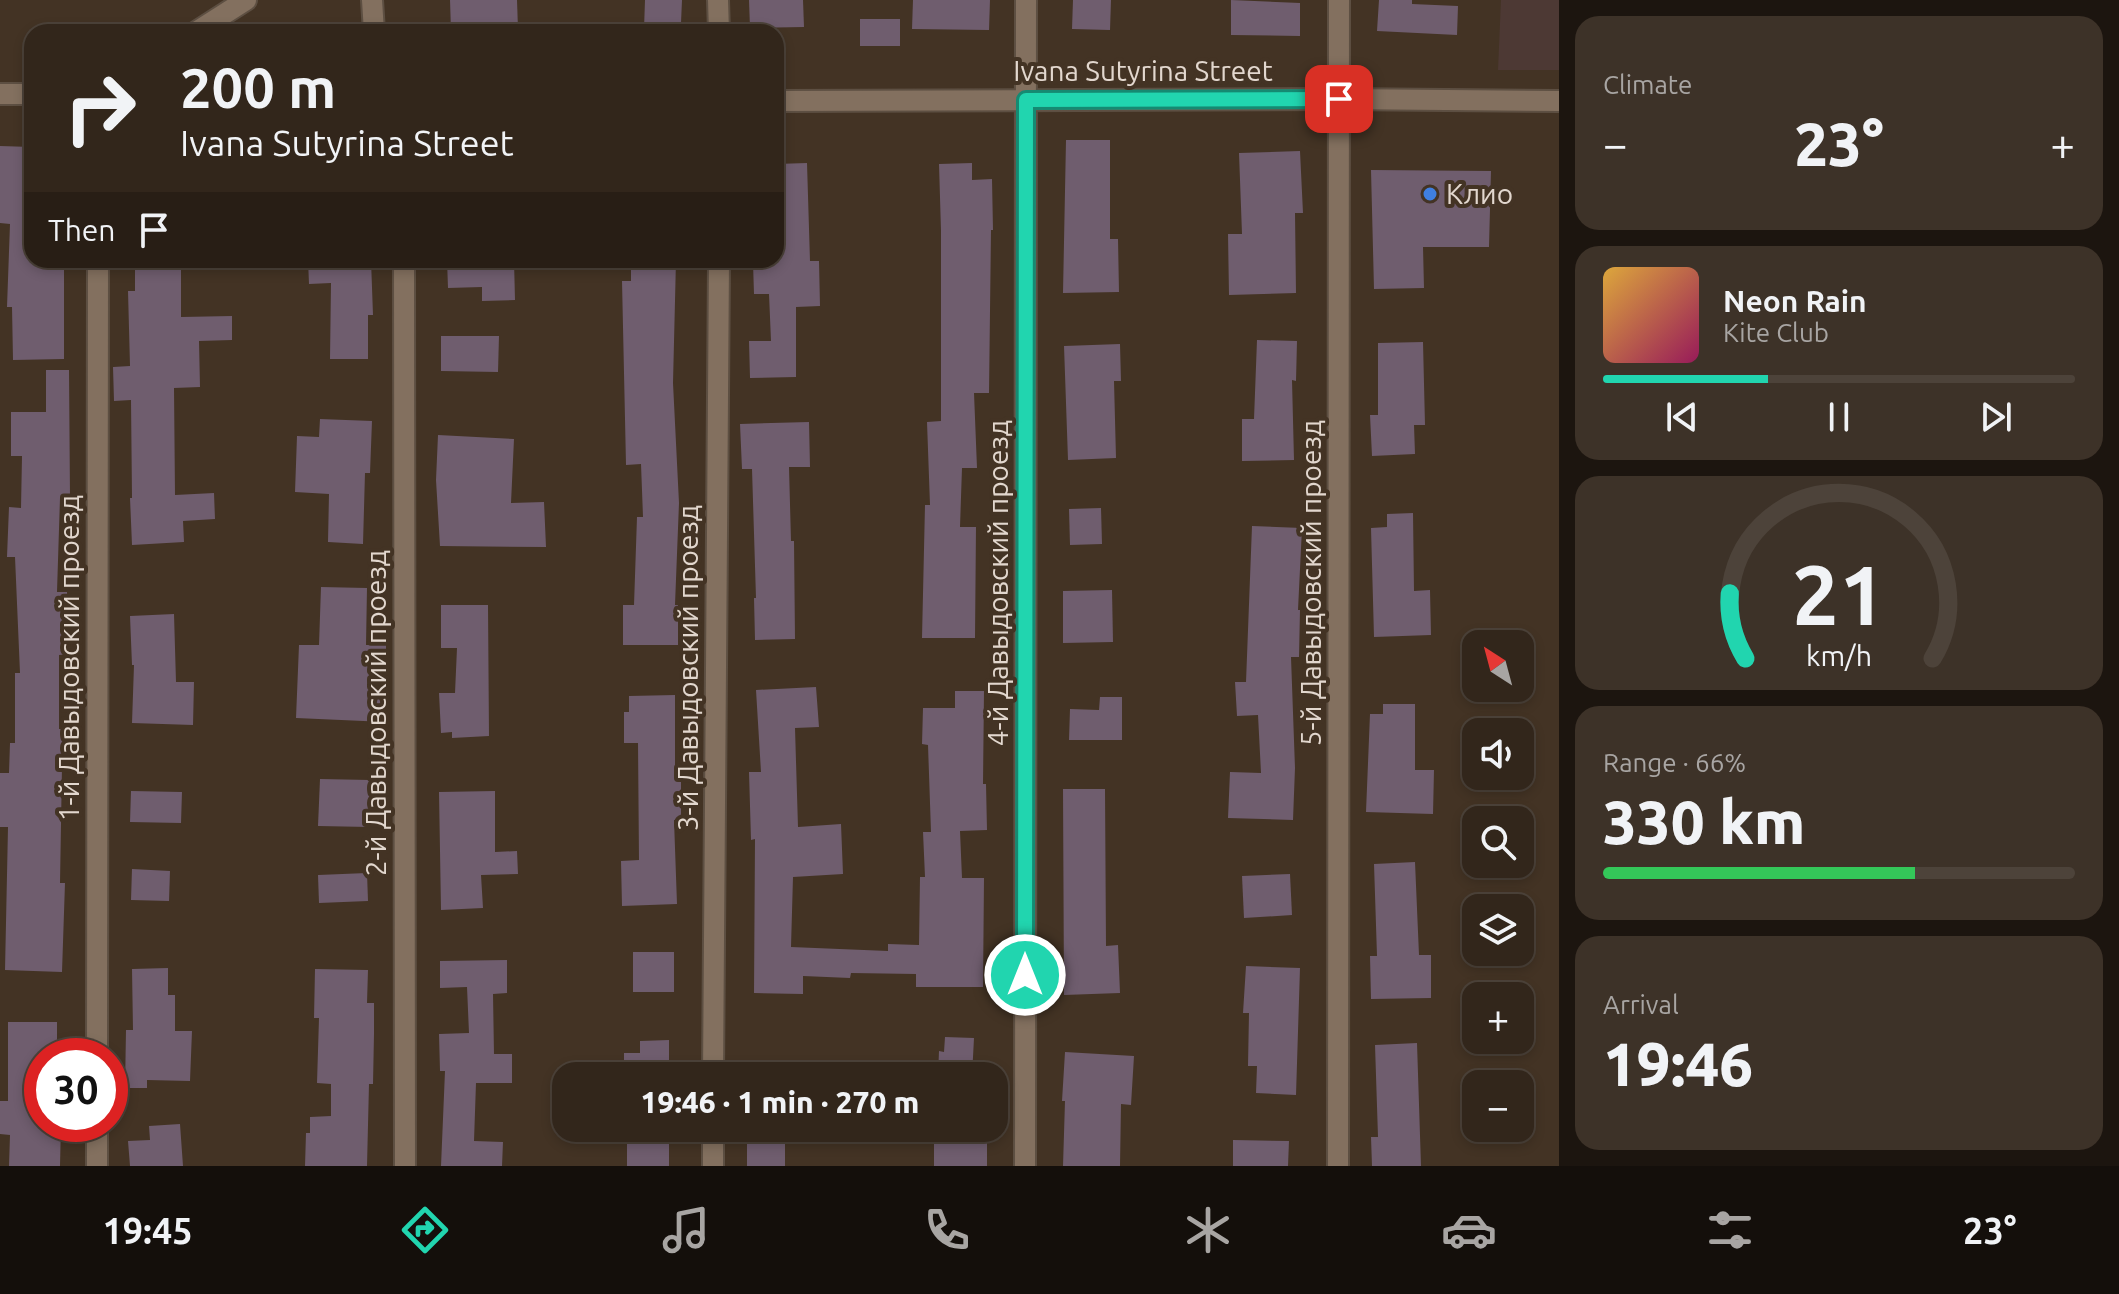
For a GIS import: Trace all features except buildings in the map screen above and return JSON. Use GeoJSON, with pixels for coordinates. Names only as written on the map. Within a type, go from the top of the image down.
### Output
{"type":"FeatureCollection","features":[{"type":"Feature","properties":{"kind":"street"},"geometry":{"type":"LineString","coordinates":[[208,24],[246,0]]}},
{"type":"Feature","properties":{"kind":"street"},"geometry":{"type":"LineString","coordinates":[[372,0],[374,24]]}},
{"type":"Feature","properties":{"kind":"street"},"geometry":{"type":"LineString","coordinates":[[718,0],[719,24]]}},
{"type":"Feature","properties":{"kind":"street","name":"4-й Давыдовский проезд"},"geometry":{"type":"LineString","coordinates":[[1025,1166],[1026,0]]}},
{"type":"Feature","properties":{"kind":"street","name":"5-й Давыдовский проезд"},"geometry":{"type":"LineString","coordinates":[[1338,1166],[1339,0]]}},
{"type":"Feature","properties":{"kind":"street"},"geometry":{"type":"LineString","coordinates":[[0,94],[24,94]]}},
{"type":"Feature","properties":{"kind":"street","name":"Ivana Sutyrina Street"},"geometry":{"type":"LineString","coordinates":[[784,101],[1559,101]]}},
{"type":"Feature","properties":{"kind":"street","name":"1-й Давыдовский проезд"},"geometry":{"type":"LineString","coordinates":[[97,1038],[98,268]]}},
{"type":"Feature","properties":{"kind":"street","name":"2-й Давыдовский проезд"},"geometry":{"type":"LineString","coordinates":[[404,268],[405,1166]]}},
{"type":"Feature","properties":{"kind":"street","name":"3-й Давыдовский проезд"},"geometry":{"type":"LineString","coordinates":[[713,1062],[719,268]]}},
{"type":"Feature","properties":{"kind":"street"},"geometry":{"type":"LineString","coordinates":[[97,1142],[97,1166]]}},
{"type":"Feature","properties":{"kind":"street"},"geometry":{"type":"LineString","coordinates":[[713,1142],[713,1166]]}},
{"type":"Feature","properties":{"kind":"shaded area"},"geometry":{"type":"Polygon","coordinates":[[[1501,0],[1559,0],[1559,70],[1498,70],[1501,0]]]}},
{"type":"Feature","properties":{"kind":"place","name":"Клио"},"geometry":{"type":"Point","coordinates":[1430,194]}},
{"type":"Feature","properties":{"kind":"route"},"geometry":{"type":"LineString","coordinates":[[1025,975],[1026,100],[1339,99]]}}]}
